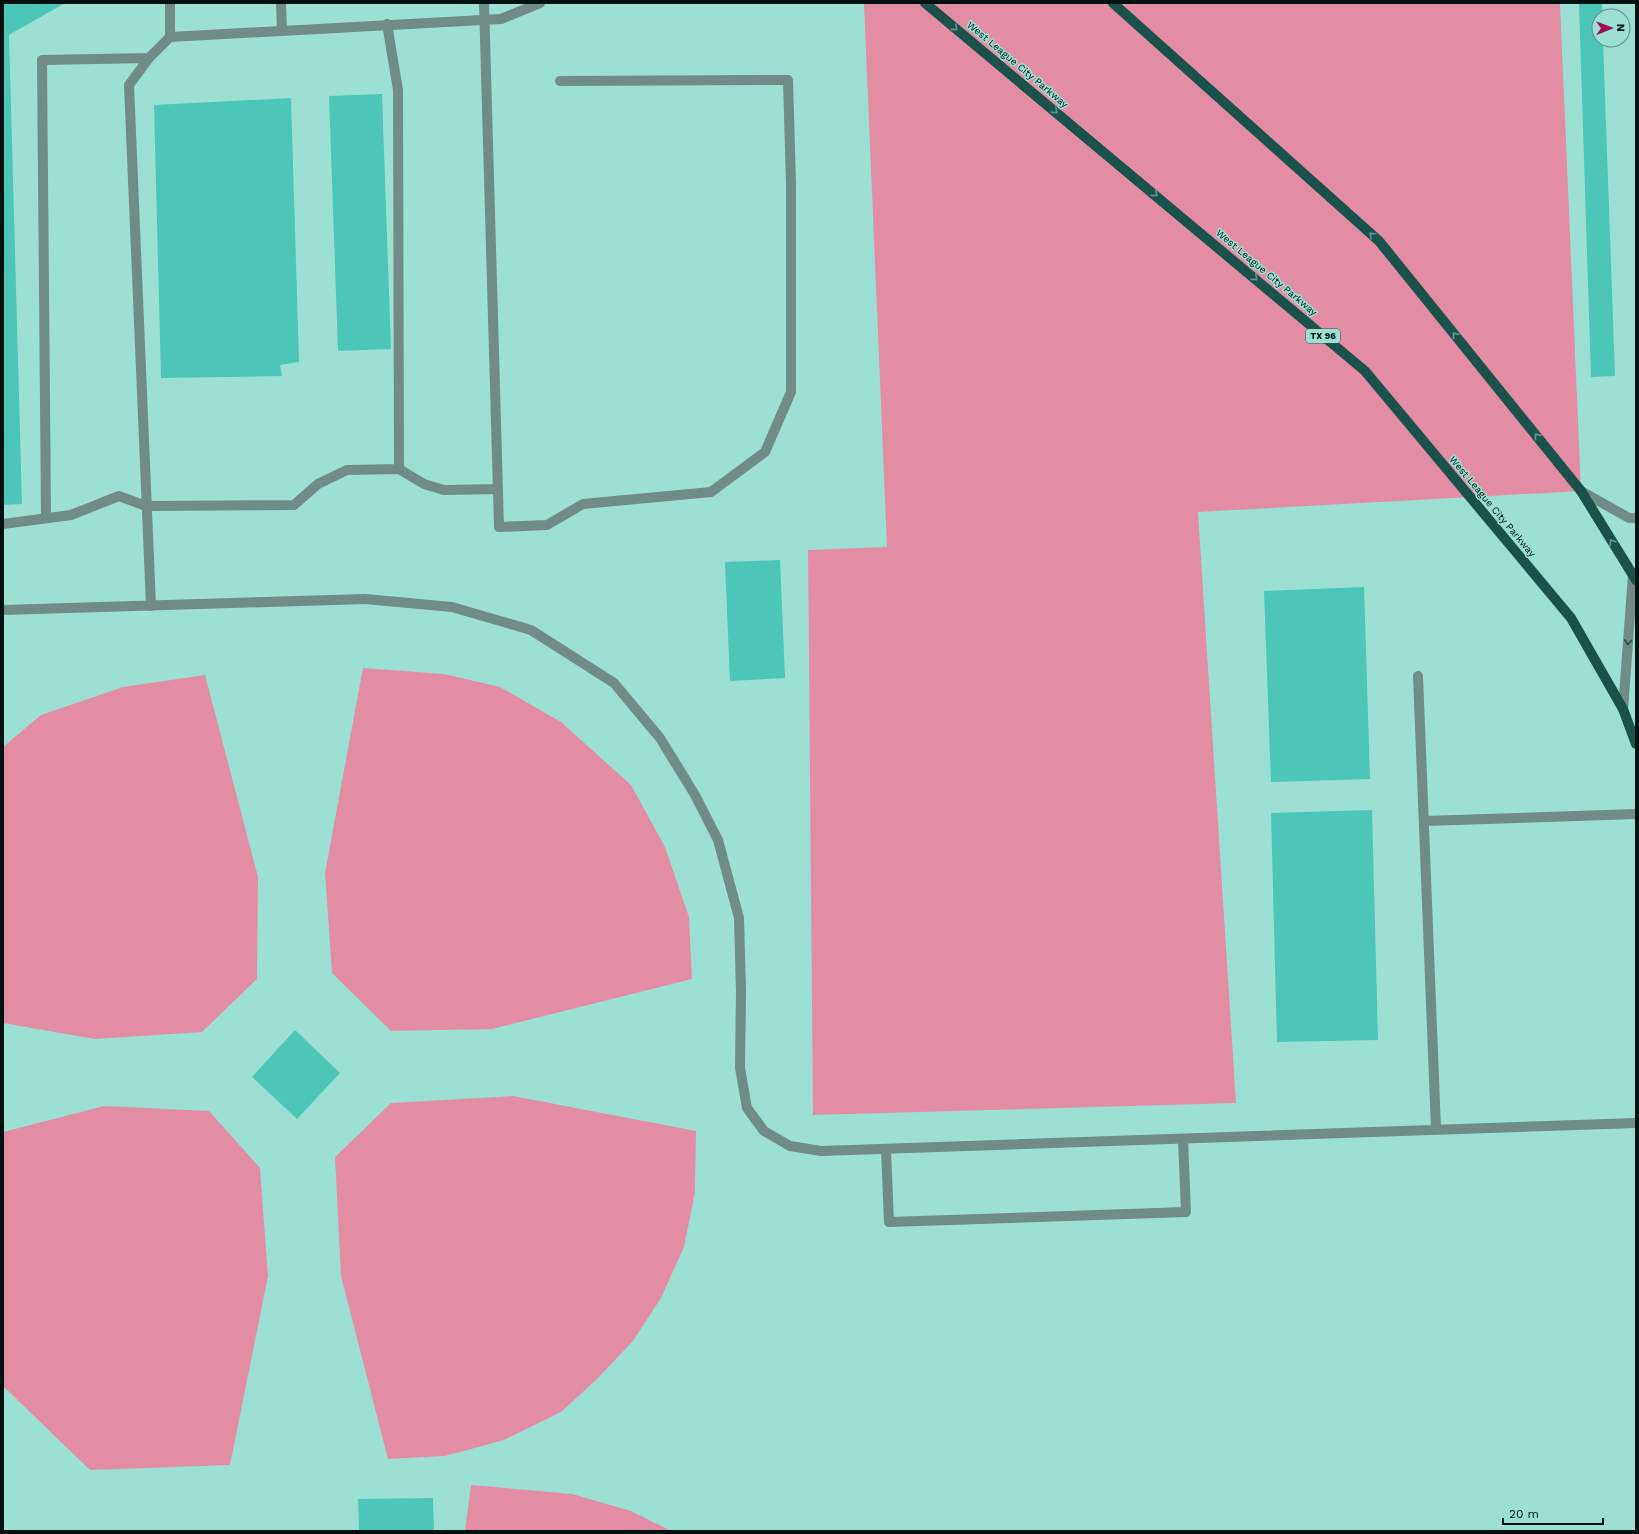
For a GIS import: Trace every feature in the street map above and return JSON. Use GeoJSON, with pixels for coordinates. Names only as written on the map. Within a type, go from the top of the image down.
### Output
{"type":"FeatureCollection","features":[{"type":"Feature","properties":{"kind":"main road","name":"West League City Parkway"},"geometry":{"type":"LineString","coordinates":[[925,3],[1365,371],[1571,618],[1623,709],[1636,744]]}},
{"type":"Feature","properties":{"kind":"main road"},"geometry":{"type":"LineString","coordinates":[[1113,3],[1379,241],[1581,491],[1635,576]]}},
{"type":"Feature","properties":{"kind":"street"},"geometry":{"type":"LineString","coordinates":[[170,3],[170,37]]}},
{"type":"Feature","properties":{"kind":"street"},"geometry":{"type":"LineString","coordinates":[[281,3],[282,30]]}},
{"type":"Feature","properties":{"kind":"street"},"geometry":{"type":"LineString","coordinates":[[484,3],[486,19],[499,527],[547,525],[583,504],[711,492],[765,452],[791,392],[791,184],[788,80],[560,81]]}},
{"type":"Feature","properties":{"kind":"street"},"geometry":{"type":"LineString","coordinates":[[151,606],[129,85],[149,58],[170,37],[500,19],[540,3]]}},
{"type":"Feature","properties":{"kind":"street"},"geometry":{"type":"LineString","coordinates":[[387,24],[398,90],[400,469]]}},
{"type":"Feature","properties":{"kind":"street"},"geometry":{"type":"LineString","coordinates":[[46,518],[42,60],[149,58]]}},
{"type":"Feature","properties":{"kind":"street"},"geometry":{"type":"LineString","coordinates":[[3,524],[71,515],[119,496],[146,506],[294,505],[318,484],[347,470],[400,469],[424,484],[444,490],[498,489]]}},
{"type":"Feature","properties":{"kind":"street"},"geometry":{"type":"LineString","coordinates":[[1581,491],[1629,518],[1636,518]]}},
{"type":"Feature","properties":{"kind":"street"},"geometry":{"type":"LineString","coordinates":[[1623,709],[1635,576]]}},
{"type":"Feature","properties":{"kind":"street"},"geometry":{"type":"LineString","coordinates":[[3,610],[365,599],[452,607],[531,630],[614,683],[660,738],[696,795],[718,840],[739,918],[742,990],[740,1068],[747,1108],[764,1131],[790,1146],[814,1151],[1636,1123]]}},
{"type":"Feature","properties":{"kind":"street"},"geometry":{"type":"LineString","coordinates":[[1418,676],[1436,1129]]}},
{"type":"Feature","properties":{"kind":"street"},"geometry":{"type":"LineString","coordinates":[[1424,821],[1636,814]]}},
{"type":"Feature","properties":{"kind":"street"},"geometry":{"type":"LineString","coordinates":[[886,1149],[889,1222],[983,1219],[1186,1212],[1183,1139]]}},
{"type":"Feature","properties":{"kind":"shaded area"},"geometry":{"type":"Polygon","coordinates":[[[864,3],[1560,3],[1581,491],[1198,512],[1236,1103],[813,1115],[808,550],[887,547],[864,3]]]}},
{"type":"Feature","properties":{"kind":"shaded area"},"geometry":{"type":"Polygon","coordinates":[[[363,668],[444,674],[500,687],[561,722],[631,785],[665,847],[689,917],[692,979],[492,1029],[391,1031],[332,973],[325,873],[363,668]]]}},
{"type":"Feature","properties":{"kind":"shaded area"},"geometry":{"type":"Polygon","coordinates":[[[205,675],[258,877],[257,979],[202,1032],[95,1039],[3,1023],[3,747],[41,715],[123,687],[205,675]]]}},
{"type":"Feature","properties":{"kind":"shaded area"},"geometry":{"type":"Polygon","coordinates":[[[513,1096],[696,1131],[695,1192],[684,1247],[661,1298],[633,1341],[597,1379],[561,1412],[504,1440],[445,1456],[388,1459],[341,1276],[335,1157],[391,1103],[513,1096]]]}},
{"type":"Feature","properties":{"kind":"shaded area"},"geometry":{"type":"Polygon","coordinates":[[[104,1106],[209,1111],[260,1168],[268,1276],[230,1465],[90,1470],[3,1386],[3,1132],[104,1106]]]}},
{"type":"Feature","properties":{"kind":"shaded area"},"geometry":{"type":"Polygon","coordinates":[[[471,1485],[572,1494],[631,1511],[671,1531],[465,1531],[471,1485]]]}},
{"type":"Feature","properties":{"kind":"building"},"geometry":{"type":"Polygon","coordinates":[[[3,3],[65,3],[9,35],[22,504],[3,505],[3,3]]]}},
{"type":"Feature","properties":{"kind":"building"},"geometry":{"type":"Polygon","coordinates":[[[1579,3],[1602,3],[1602,8],[1591,8],[1591,48],[1603,48],[1615,376],[1591,377],[1579,3]]]}},
{"type":"Feature","properties":{"kind":"building"},"geometry":{"type":"Polygon","coordinates":[[[382,94],[391,349],[338,351],[329,96],[382,94]]]}},
{"type":"Feature","properties":{"kind":"building"},"geometry":{"type":"Polygon","coordinates":[[[291,98],[299,362],[280,365],[282,376],[161,378],[154,105],[291,98]]]}},
{"type":"Feature","properties":{"kind":"building"},"geometry":{"type":"Polygon","coordinates":[[[780,560],[785,678],[730,681],[725,562],[780,560]]]}},
{"type":"Feature","properties":{"kind":"building"},"geometry":{"type":"Polygon","coordinates":[[[1364,587],[1370,779],[1271,782],[1264,591],[1364,587]]]}},
{"type":"Feature","properties":{"kind":"building"},"geometry":{"type":"Polygon","coordinates":[[[1372,810],[1378,1040],[1277,1042],[1271,813],[1372,810]]]}},
{"type":"Feature","properties":{"kind":"building"},"geometry":{"type":"Polygon","coordinates":[[[295,1030],[340,1073],[297,1119],[252,1077],[295,1030]]]}},
{"type":"Feature","properties":{"kind":"building"},"geometry":{"type":"Polygon","coordinates":[[[433,1498],[434,1531],[359,1531],[358,1499],[433,1498]]]}}]}
